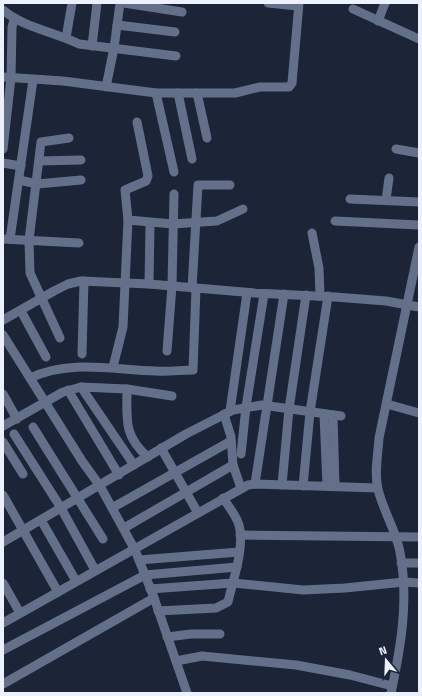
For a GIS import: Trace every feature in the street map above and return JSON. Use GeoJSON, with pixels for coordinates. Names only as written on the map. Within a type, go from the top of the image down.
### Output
{"type":"FeatureCollection","features":[{"type":"Feature","properties":{"kind":"street"},"geometry":{"type":"LineString","coordinates":[[66,38],[72,3]]}},
{"type":"Feature","properties":{"kind":"street"},"geometry":{"type":"LineString","coordinates":[[92,46],[97,3]]}},
{"type":"Feature","properties":{"kind":"street"},"geometry":{"type":"LineString","coordinates":[[106,87],[114,48],[120,3]]}},
{"type":"Feature","properties":{"kind":"street"},"geometry":{"type":"LineString","coordinates":[[124,3],[182,12]]}},
{"type":"Feature","properties":{"kind":"street"},"geometry":{"type":"LineString","coordinates":[[7,77],[62,81],[156,93],[235,93],[260,87],[289,87],[292,83],[298,5],[268,3]]}},
{"type":"Feature","properties":{"kind":"street"},"geometry":{"type":"LineString","coordinates":[[378,21],[385,3]]}},
{"type":"Feature","properties":{"kind":"street"},"geometry":{"type":"LineString","coordinates":[[352,9],[419,39]]}},
{"type":"Feature","properties":{"kind":"street"},"geometry":{"type":"LineString","coordinates":[[3,10],[14,20],[80,44],[176,56]]}},
{"type":"Feature","properties":{"kind":"street"},"geometry":{"type":"LineString","coordinates":[[3,149],[7,77],[14,20]]}},
{"type":"Feature","properties":{"kind":"street"},"geometry":{"type":"LineString","coordinates":[[117,25],[174,32]]}},
{"type":"Feature","properties":{"kind":"street"},"geometry":{"type":"LineString","coordinates":[[33,80],[19,180],[6,239],[79,243]]}},
{"type":"Feature","properties":{"kind":"street"},"geometry":{"type":"LineString","coordinates":[[156,93],[174,172]]}},
{"type":"Feature","properties":{"kind":"street"},"geometry":{"type":"LineString","coordinates":[[178,93],[192,159]]}},
{"type":"Feature","properties":{"kind":"street"},"geometry":{"type":"LineString","coordinates":[[197,93],[206,138]]}},
{"type":"Feature","properties":{"kind":"street"},"geometry":{"type":"LineString","coordinates":[[113,367],[123,327],[128,220],[125,190],[146,181],[148,176],[137,122]]}},
{"type":"Feature","properties":{"kind":"street"},"geometry":{"type":"LineString","coordinates":[[60,338],[30,273],[29,240],[41,142],[69,138]]}},
{"type":"Feature","properties":{"kind":"street"},"geometry":{"type":"LineString","coordinates":[[396,149],[419,153]]}},
{"type":"Feature","properties":{"kind":"street"},"geometry":{"type":"LineString","coordinates":[[39,161],[81,160]]}},
{"type":"Feature","properties":{"kind":"street"},"geometry":{"type":"LineString","coordinates":[[3,163],[21,166]]}},
{"type":"Feature","properties":{"kind":"street"},"geometry":{"type":"LineString","coordinates":[[386,200],[389,178]]}},
{"type":"Feature","properties":{"kind":"street"},"geometry":{"type":"LineString","coordinates":[[19,180],[37,184],[81,180]]}},
{"type":"Feature","properties":{"kind":"street"},"geometry":{"type":"LineString","coordinates":[[30,378],[52,369],[78,367],[113,367],[157,371],[193,370],[194,288],[198,185],[230,185]]}},
{"type":"Feature","properties":{"kind":"street"},"geometry":{"type":"LineString","coordinates":[[167,351],[172,286],[174,194]]}},
{"type":"Feature","properties":{"kind":"street"},"geometry":{"type":"LineString","coordinates":[[350,199],[419,202]]}},
{"type":"Feature","properties":{"kind":"street"},"geometry":{"type":"LineString","coordinates":[[128,220],[173,224],[217,221],[243,209]]}},
{"type":"Feature","properties":{"kind":"street"},"geometry":{"type":"LineString","coordinates":[[335,221],[419,225]]}},
{"type":"Feature","properties":{"kind":"street"},"geometry":{"type":"LineString","coordinates":[[149,284],[150,226]]}},
{"type":"Feature","properties":{"kind":"street"},"geometry":{"type":"LineString","coordinates":[[303,486],[324,296],[312,233]]}},
{"type":"Feature","properties":{"kind":"street"},"geometry":{"type":"LineString","coordinates":[[176,661],[202,656],[296,665],[350,675],[391,689],[403,629],[404,582],[396,537],[377,488],[376,477],[379,438],[419,247]]}},
{"type":"Feature","properties":{"kind":"street"},"geometry":{"type":"LineString","coordinates":[[82,354],[84,281]]}},
{"type":"Feature","properties":{"kind":"street"},"geometry":{"type":"LineString","coordinates":[[3,320],[68,284],[84,281],[125,282],[247,293],[324,296],[386,301],[419,306]]}},
{"type":"Feature","properties":{"kind":"street"},"geometry":{"type":"LineString","coordinates":[[241,488],[233,465],[227,413],[247,293]]}},
{"type":"Feature","properties":{"kind":"street"},"geometry":{"type":"LineString","coordinates":[[241,454],[246,407],[264,294]]}},
{"type":"Feature","properties":{"kind":"street"},"geometry":{"type":"LineString","coordinates":[[255,484],[284,294]]}},
{"type":"Feature","properties":{"kind":"street"},"geometry":{"type":"LineString","coordinates":[[282,485],[290,409],[306,295]]}},
{"type":"Feature","properties":{"kind":"street"},"geometry":{"type":"LineString","coordinates":[[21,311],[46,357]]}},
{"type":"Feature","properties":{"kind":"street"},"geometry":{"type":"LineString","coordinates":[[3,335],[100,486],[124,528],[135,550],[154,598],[187,693]]}},
{"type":"Feature","properties":{"kind":"street"},"geometry":{"type":"LineString","coordinates":[[81,387],[134,465]]}},
{"type":"Feature","properties":{"kind":"street"},"geometry":{"type":"LineString","coordinates":[[3,426],[68,390],[81,387],[127,389],[172,396]]}},
{"type":"Feature","properties":{"kind":"street"},"geometry":{"type":"LineString","coordinates":[[127,389],[128,431],[136,446],[148,457]]}},
{"type":"Feature","properties":{"kind":"street"},"geometry":{"type":"LineString","coordinates":[[68,390],[119,475]]}},
{"type":"Feature","properties":{"kind":"street"},"geometry":{"type":"LineString","coordinates":[[3,394],[17,419]]}},
{"type":"Feature","properties":{"kind":"street"},"geometry":{"type":"LineString","coordinates":[[387,404],[419,413]]}},
{"type":"Feature","properties":{"kind":"street"},"geometry":{"type":"LineString","coordinates":[[3,542],[119,475],[161,448],[227,413],[246,407],[268,406],[333,415],[331,486]]}},
{"type":"Feature","properties":{"kind":"street"},"geometry":{"type":"LineString","coordinates":[[33,427],[103,539]]}},
{"type":"Feature","properties":{"kind":"street"},"geometry":{"type":"LineString","coordinates":[[14,434],[61,508],[95,570]]}},
{"type":"Feature","properties":{"kind":"street"},"geometry":{"type":"LineString","coordinates":[[112,508],[231,441]]}},
{"type":"Feature","properties":{"kind":"street"},"geometry":{"type":"LineString","coordinates":[[3,442],[23,474]]}},
{"type":"Feature","properties":{"kind":"street"},"geometry":{"type":"LineString","coordinates":[[161,448],[198,513]]}},
{"type":"Feature","properties":{"kind":"street"},"geometry":{"type":"LineString","coordinates":[[124,528],[233,465]]}},
{"type":"Feature","properties":{"kind":"street"},"geometry":{"type":"LineString","coordinates":[[4,620],[20,613],[95,570],[135,550],[241,488],[255,484],[377,488]]}},
{"type":"Feature","properties":{"kind":"street"},"geometry":{"type":"LineString","coordinates":[[3,496],[24,530],[58,592]]}},
{"type":"Feature","properties":{"kind":"street"},"geometry":{"type":"LineString","coordinates":[[158,611],[221,607],[228,602],[237,567],[240,534],[237,521],[223,498]]}},
{"type":"Feature","properties":{"kind":"street"},"geometry":{"type":"LineString","coordinates":[[41,520],[76,581]]}},
{"type":"Feature","properties":{"kind":"street"},"geometry":{"type":"LineString","coordinates":[[240,534],[419,537]]}},
{"type":"Feature","properties":{"kind":"street"},"geometry":{"type":"LineString","coordinates":[[139,560],[239,552]]}},
{"type":"Feature","properties":{"kind":"street"},"geometry":{"type":"LineString","coordinates":[[401,563],[419,563]]}},
{"type":"Feature","properties":{"kind":"street"},"geometry":{"type":"LineString","coordinates":[[3,650],[145,575],[237,567]]}},
{"type":"Feature","properties":{"kind":"street"},"geometry":{"type":"LineString","coordinates":[[150,589],[233,583],[303,590],[419,582]]}},
{"type":"Feature","properties":{"kind":"street"},"geometry":{"type":"LineString","coordinates":[[3,583],[20,613]]}},
{"type":"Feature","properties":{"kind":"street"},"geometry":{"type":"LineString","coordinates":[[3,684],[154,598]]}},
{"type":"Feature","properties":{"kind":"street"},"geometry":{"type":"LineString","coordinates":[[167,637],[191,634],[220,634]]}}]}
